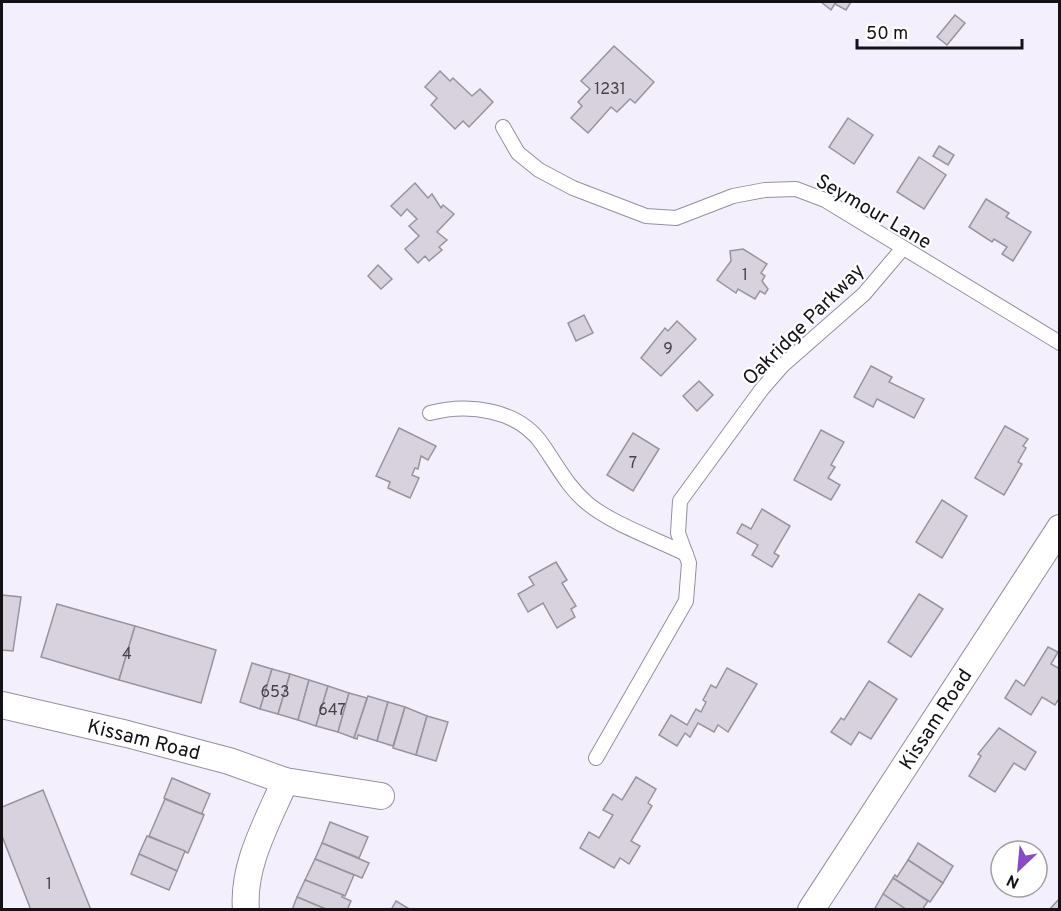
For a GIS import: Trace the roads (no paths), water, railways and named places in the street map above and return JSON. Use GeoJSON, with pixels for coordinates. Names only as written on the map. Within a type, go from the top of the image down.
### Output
{"type":"FeatureCollection","features":[{"type":"Feature","properties":{"kind":"street","name":"Kissam Road"},"geometry":{"type":"LineString","coordinates":[[811,909],[1059,528]]}},
{"type":"Feature","properties":{"kind":"street","name":"Kissam Road"},"geometry":{"type":"LineString","coordinates":[[2,705],[195,752],[285,781],[381,796]]}},
{"type":"Feature","properties":{"kind":"street"},"geometry":{"type":"LineString","coordinates":[[246,909],[247,884],[254,855],[285,781]]}},
{"type":"Feature","properties":{"kind":"lane","name":"Seymour Lane"},"geometry":{"type":"LineString","coordinates":[[503,127],[518,153],[540,170],[573,188],[646,216],[676,218],[733,196],[765,190],[796,189],[825,200],[1059,343]]}},
{"type":"Feature","properties":{"kind":"lane","name":"Oakridge Parkway"},"geometry":{"type":"LineString","coordinates":[[596,758],[686,601],[689,563],[678,533],[680,501],[762,388],[783,365],[864,294],[903,248]]}},
{"type":"Feature","properties":{"kind":"lane"},"geometry":{"type":"LineString","coordinates":[[430,413],[448,408],[494,411],[522,423],[542,443],[562,477],[588,504],[686,554]]}}]}
